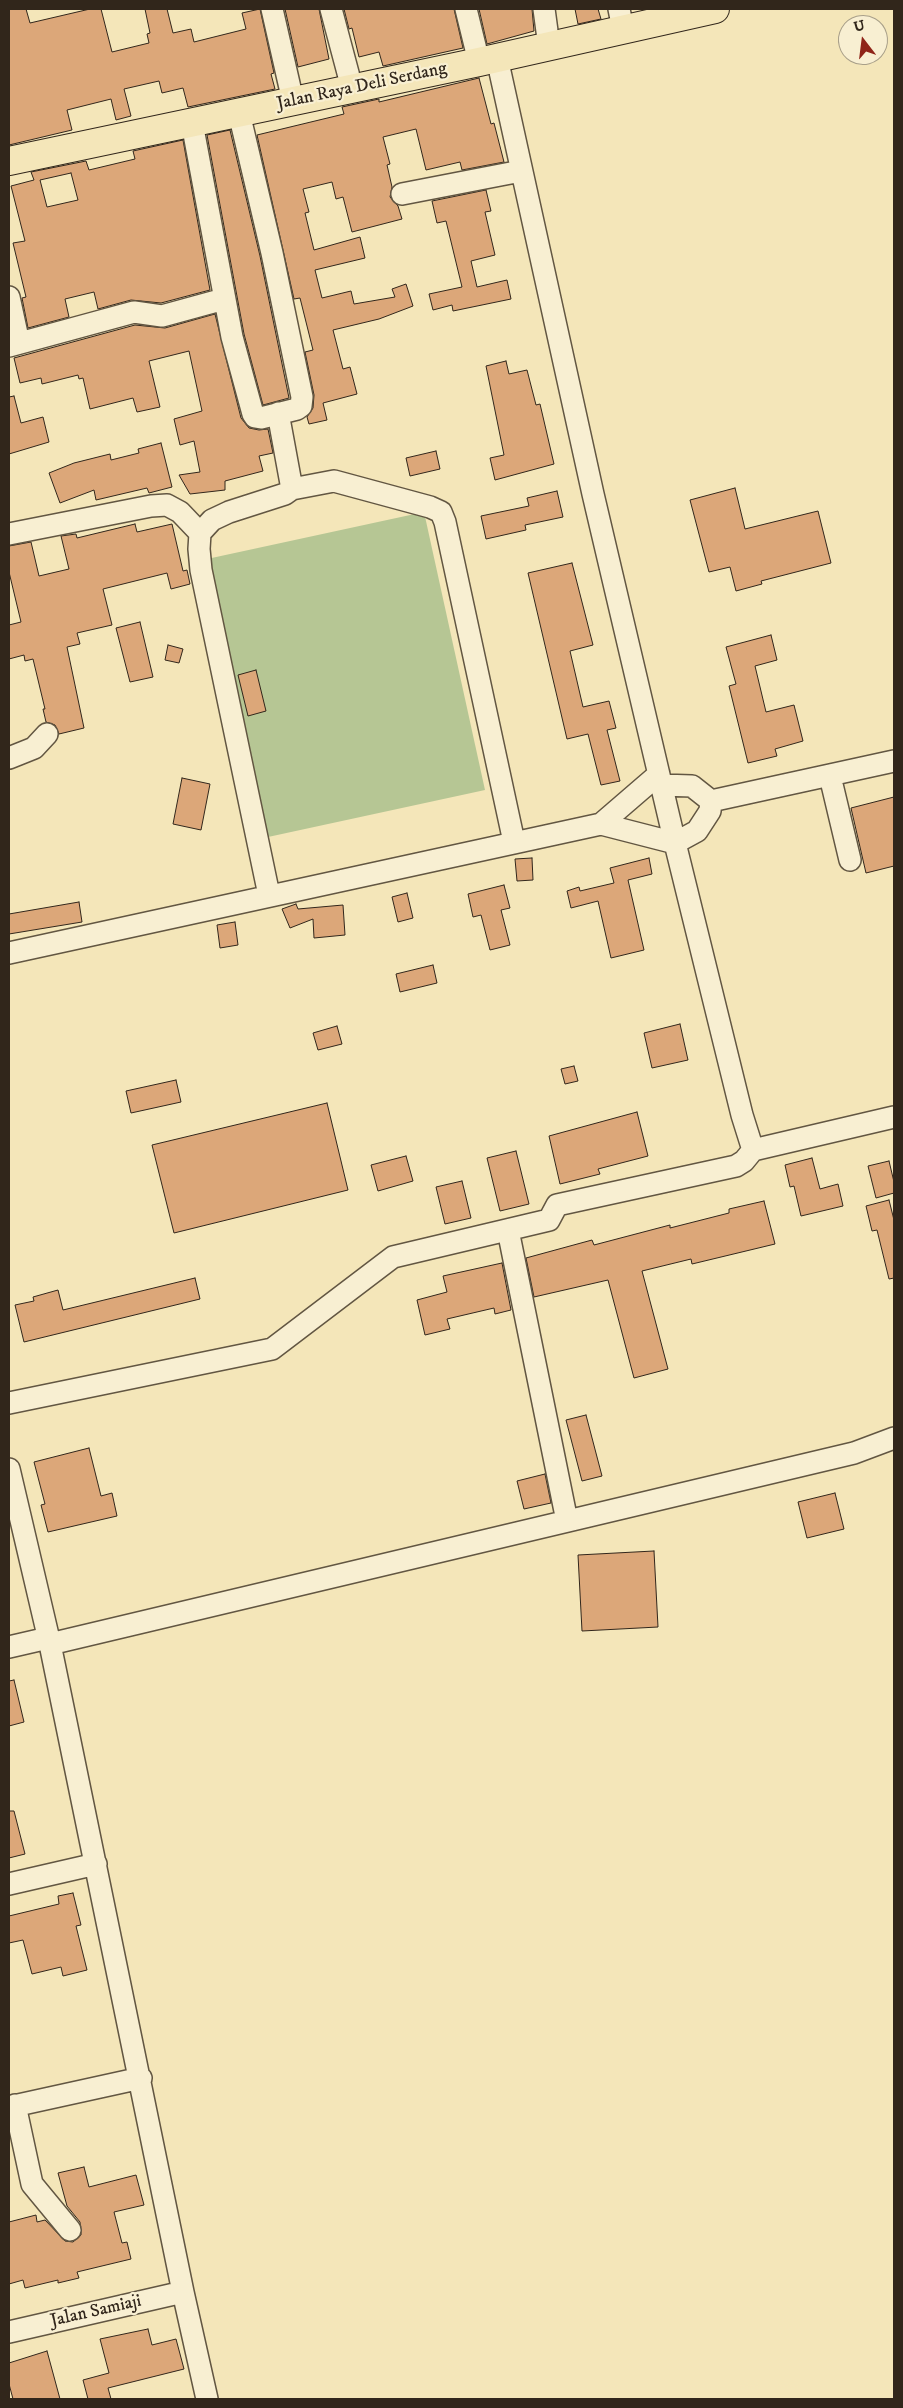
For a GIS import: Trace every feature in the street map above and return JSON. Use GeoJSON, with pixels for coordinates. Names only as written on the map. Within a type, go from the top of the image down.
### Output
{"type":"FeatureCollection","features":[{"type":"Feature","properties":{"kind":"main road","name":"Jalan Raya Deli Serdang"},"geometry":{"type":"LineString","coordinates":[[9,161],[294,102],[549,46],[621,19],[704,10]]}},
{"type":"Feature","properties":{"kind":"street"},"geometry":{"type":"LineString","coordinates":[[272,9],[294,102]]}},
{"type":"Feature","properties":{"kind":"street"},"geometry":{"type":"LineString","coordinates":[[332,9],[352,88]]}},
{"type":"Feature","properties":{"kind":"street"},"geometry":{"type":"LineString","coordinates":[[466,9],[488,60],[522,171],[660,780],[742,1115],[753,1150]]}},
{"type":"Feature","properties":{"kind":"street"},"geometry":{"type":"LineString","coordinates":[[544,9],[549,46]]}},
{"type":"Feature","properties":{"kind":"street"},"geometry":{"type":"LineString","coordinates":[[192,123],[224,298],[253,414],[258,418],[297,409],[301,406],[302,397],[272,253],[239,113]]}},
{"type":"Feature","properties":{"kind":"street"},"geometry":{"type":"LineString","coordinates":[[402,194],[522,171]]}},
{"type":"Feature","properties":{"kind":"street"},"geometry":{"type":"LineString","coordinates":[[9,297],[14,344],[134,312],[162,316],[224,298]]}},
{"type":"Feature","properties":{"kind":"street"},"geometry":{"type":"LineString","coordinates":[[278,413],[292,489]]}},
{"type":"Feature","properties":{"kind":"street"},"geometry":{"type":"LineString","coordinates":[[200,533],[212,520],[229,512],[285,494],[292,489],[334,481],[430,507],[441,512],[445,522],[514,842]]}},
{"type":"Feature","properties":{"kind":"street"},"geometry":{"type":"LineString","coordinates":[[9,534],[151,506],[167,505],[180,512],[200,533],[201,570],[268,895]]}},
{"type":"Feature","properties":{"kind":"street"},"geometry":{"type":"LineString","coordinates":[[9,758],[34,748],[47,734]]}},
{"type":"Feature","properties":{"kind":"street"},"geometry":{"type":"LineString","coordinates":[[9,953],[268,895],[601,824],[660,780],[692,786],[712,801],[894,761]]}},
{"type":"Feature","properties":{"kind":"street"},"geometry":{"type":"LineString","coordinates":[[830,776],[850,860]]}},
{"type":"Feature","properties":{"kind":"street"},"geometry":{"type":"LineString","coordinates":[[601,824],[675,843],[697,831],[710,811],[712,801]]}},
{"type":"Feature","properties":{"kind":"street"},"geometry":{"type":"LineString","coordinates":[[9,1403],[267,1351],[393,1257],[549,1220],[557,1205],[736,1166],[744,1161],[753,1150],[894,1117]]}},
{"type":"Feature","properties":{"kind":"street"},"geometry":{"type":"LineString","coordinates":[[508,1230],[567,1521]]}},
{"type":"Feature","properties":{"kind":"street"},"geometry":{"type":"LineString","coordinates":[[9,1648],[49,1641],[854,1453],[894,1438]]}},
{"type":"Feature","properties":{"kind":"street"},"geometry":{"type":"LineString","coordinates":[[9,1469],[49,1641],[141,2078],[183,2292],[208,2399]]}},
{"type":"Feature","properties":{"kind":"street"},"geometry":{"type":"LineString","coordinates":[[9,1884],[96,1864]]}},
{"type":"Feature","properties":{"kind":"street"},"geometry":{"type":"LineString","coordinates":[[70,2230],[32,2184],[12,2106],[141,2078]]}},
{"type":"Feature","properties":{"kind":"street","name":"Jalan Samiaji"},"geometry":{"type":"LineString","coordinates":[[9,2332],[183,2292]]}},
{"type":"Feature","properties":{"kind":"green space"},"geometry":{"type":"Polygon","coordinates":[[[424,512],[485,790],[268,837],[207,559],[424,512]]]}},
{"type":"Feature","properties":{"kind":"building"},"geometry":{"type":"Polygon","coordinates":[[[9,9],[26,9],[30,23],[90,9],[101,9],[112,52],[149,43],[147,34],[150,33],[145,9],[167,9],[173,33],[191,29],[194,42],[246,29],[242,13],[260,9],[274,73],[271,74],[275,89],[188,107],[183,88],[162,93],[159,81],[124,89],[131,116],[116,120],[111,99],[67,110],[72,130],[9,145],[9,9]]]}},
{"type":"Feature","properties":{"kind":"building"},"geometry":{"type":"Polygon","coordinates":[[[285,9],[319,9],[329,59],[298,67],[285,9]]]}},
{"type":"Feature","properties":{"kind":"building"},"geometry":{"type":"Polygon","coordinates":[[[344,9],[454,9],[463,48],[383,66],[379,52],[359,57],[352,28],[349,29],[344,9]]]}},
{"type":"Feature","properties":{"kind":"building"},"geometry":{"type":"Polygon","coordinates":[[[479,9],[532,9],[534,31],[487,44],[479,9]]]}},
{"type":"Feature","properties":{"kind":"building"},"geometry":{"type":"Polygon","coordinates":[[[575,9],[598,9],[601,19],[578,24],[575,9]]]}},
{"type":"Feature","properties":{"kind":"building"},"geometry":{"type":"Polygon","coordinates":[[[479,78],[491,124],[494,123],[504,162],[462,170],[460,162],[426,170],[416,129],[383,137],[390,164],[387,165],[392,187],[390,197],[398,206],[402,219],[352,232],[343,197],[336,199],[332,182],[303,189],[309,212],[305,213],[314,250],[360,237],[365,258],[315,270],[322,298],[351,291],[354,304],[395,297],[392,289],[406,284],[413,306],[379,319],[333,330],[343,369],[350,367],[357,394],[323,403],[327,420],[309,424],[307,417],[313,408],[314,395],[305,352],[313,350],[300,298],[294,299],[257,135],[344,114],[342,107],[379,99],[379,102],[479,78]]]}},
{"type":"Feature","properties":{"kind":"building"},"geometry":{"type":"Polygon","coordinates":[[[230,130],[260,256],[289,398],[263,405],[244,334],[207,135],[230,130]]]}},
{"type":"Feature","properties":{"kind":"building"},"geometry":{"type":"Polygon","coordinates":[[[183,140],[210,290],[161,303],[131,300],[98,309],[94,292],[65,299],[69,317],[28,328],[22,298],[26,297],[13,243],[25,241],[11,186],[34,180],[31,172],[86,161],[89,170],[135,159],[133,151],[183,140]],[[71,173],[40,180],[47,207],[78,200],[71,173]]]}},
{"type":"Feature","properties":{"kind":"building"},"geometry":{"type":"Polygon","coordinates":[[[486,190],[491,211],[485,212],[495,255],[471,261],[477,287],[507,280],[511,299],[453,311],[452,305],[433,310],[429,294],[462,287],[446,221],[437,223],[432,201],[486,190]]]}},
{"type":"Feature","properties":{"kind":"building"},"geometry":{"type":"Polygon","coordinates":[[[215,314],[241,418],[249,428],[268,429],[273,453],[259,456],[263,471],[225,481],[225,490],[190,494],[179,475],[200,472],[194,441],[180,445],[174,419],[202,411],[189,351],[149,361],[160,407],[137,412],[133,398],[90,409],[83,378],[79,379],[78,375],[42,384],[41,378],[20,383],[14,358],[135,325],[165,328],[215,314]]]}},
{"type":"Feature","properties":{"kind":"building"},"geometry":{"type":"Polygon","coordinates":[[[506,361],[509,374],[527,370],[536,405],[540,404],[554,464],[495,480],[490,458],[504,455],[486,366],[506,361]]]}},
{"type":"Feature","properties":{"kind":"building"},"geometry":{"type":"Polygon","coordinates":[[[14,396],[21,423],[43,417],[49,442],[9,454],[9,397],[14,396]]]}},
{"type":"Feature","properties":{"kind":"building"},"geometry":{"type":"Polygon","coordinates":[[[161,443],[172,487],[149,493],[147,488],[96,500],[94,490],[60,503],[49,473],[74,463],[110,454],[111,460],[139,453],[138,449],[161,443]]]}},
{"type":"Feature","properties":{"kind":"building"},"geometry":{"type":"Polygon","coordinates":[[[436,451],[440,469],[410,476],[406,458],[436,451]]]}},
{"type":"Feature","properties":{"kind":"building"},"geometry":{"type":"Polygon","coordinates":[[[735,488],[745,529],[818,511],[831,563],[761,581],[762,584],[736,591],[730,567],[709,572],[690,500],[735,488]]]}},
{"type":"Feature","properties":{"kind":"building"},"geometry":{"type":"Polygon","coordinates":[[[557,491],[563,517],[525,525],[526,530],[486,539],[481,516],[529,506],[527,498],[557,491]]]}},
{"type":"Feature","properties":{"kind":"building"},"geometry":{"type":"Polygon","coordinates":[[[135,524],[137,532],[172,524],[183,571],[187,570],[190,584],[171,589],[167,573],[103,589],[112,625],[77,633],[80,644],[67,647],[84,728],[59,734],[55,725],[46,722],[43,709],[45,709],[33,659],[25,661],[24,655],[9,659],[9,625],[21,622],[9,572],[9,546],[31,542],[39,576],[69,569],[61,536],[76,534],[77,538],[135,524]]]}},
{"type":"Feature","properties":{"kind":"building"},"geometry":{"type":"Polygon","coordinates":[[[572,563],[593,645],[570,651],[583,707],[609,701],[616,728],[607,730],[620,781],[601,785],[588,734],[567,739],[528,573],[572,563]]]}},
{"type":"Feature","properties":{"kind":"building"},"geometry":{"type":"Polygon","coordinates":[[[140,622],[153,677],[130,682],[116,628],[140,622]]]}},
{"type":"Feature","properties":{"kind":"building"},"geometry":{"type":"Polygon","coordinates":[[[771,635],[777,660],[755,666],[766,712],[794,705],[803,741],[775,749],[777,756],[748,763],[729,686],[736,684],[726,647],[771,635]]]}},
{"type":"Feature","properties":{"kind":"building"},"geometry":{"type":"Polygon","coordinates":[[[168,645],[183,649],[179,663],[165,660],[168,645]]]}},
{"type":"Feature","properties":{"kind":"building"},"geometry":{"type":"Polygon","coordinates":[[[256,670],[266,711],[248,716],[238,675],[256,670]]]}},
{"type":"Feature","properties":{"kind":"building"},"geometry":{"type":"Polygon","coordinates":[[[182,778],[210,784],[201,830],[173,824],[182,778]]]}},
{"type":"Feature","properties":{"kind":"building"},"geometry":{"type":"Polygon","coordinates":[[[894,797],[894,866],[866,873],[851,808],[894,797]]]}},
{"type":"Feature","properties":{"kind":"building"},"geometry":{"type":"Polygon","coordinates":[[[532,858],[533,880],[517,881],[515,859],[532,858]]]}},
{"type":"Feature","properties":{"kind":"building"},"geometry":{"type":"Polygon","coordinates":[[[649,858],[652,874],[628,880],[644,950],[611,958],[598,901],[571,908],[567,891],[579,887],[580,891],[614,883],[610,868],[649,858]]]}},
{"type":"Feature","properties":{"kind":"building"},"geometry":{"type":"Polygon","coordinates":[[[504,885],[510,908],[501,910],[510,945],[490,950],[481,915],[473,917],[468,894],[504,885]]]}},
{"type":"Feature","properties":{"kind":"building"},"geometry":{"type":"Polygon","coordinates":[[[407,893],[413,918],[398,922],[392,897],[407,893]]]}},
{"type":"Feature","properties":{"kind":"building"},"geometry":{"type":"Polygon","coordinates":[[[79,902],[82,922],[9,934],[9,914],[79,902]]]}},
{"type":"Feature","properties":{"kind":"building"},"geometry":{"type":"Polygon","coordinates":[[[296,904],[298,909],[343,905],[345,935],[314,938],[313,919],[290,928],[282,909],[296,904]]]}},
{"type":"Feature","properties":{"kind":"building"},"geometry":{"type":"Polygon","coordinates":[[[235,922],[238,945],[220,948],[217,925],[235,922]]]}},
{"type":"Feature","properties":{"kind":"building"},"geometry":{"type":"Polygon","coordinates":[[[433,965],[437,983],[400,992],[396,974],[433,965]]]}},
{"type":"Feature","properties":{"kind":"building"},"geometry":{"type":"Polygon","coordinates":[[[680,1024],[688,1060],[652,1068],[644,1033],[680,1024]]]}},
{"type":"Feature","properties":{"kind":"building"},"geometry":{"type":"Polygon","coordinates":[[[337,1026],[342,1044],[318,1050],[313,1033],[337,1026]]]}},
{"type":"Feature","properties":{"kind":"building"},"geometry":{"type":"Polygon","coordinates":[[[574,1066],[578,1081],[565,1084],[561,1069],[574,1066]]]}},
{"type":"Feature","properties":{"kind":"building"},"geometry":{"type":"Polygon","coordinates":[[[176,1080],[181,1102],[131,1113],[126,1091],[176,1080]]]}},
{"type":"Feature","properties":{"kind":"building"},"geometry":{"type":"Polygon","coordinates":[[[327,1103],[348,1190],[174,1233],[152,1145],[327,1103]]]}},
{"type":"Feature","properties":{"kind":"building"},"geometry":{"type":"Polygon","coordinates":[[[637,1112],[648,1156],[598,1169],[600,1174],[560,1184],[549,1136],[637,1112]]]}},
{"type":"Feature","properties":{"kind":"building"},"geometry":{"type":"Polygon","coordinates":[[[516,1151],[529,1204],[500,1211],[487,1158],[516,1151]]]}},
{"type":"Feature","properties":{"kind":"building"},"geometry":{"type":"Polygon","coordinates":[[[406,1156],[413,1181],[378,1191],[371,1165],[406,1156]]]}},
{"type":"Feature","properties":{"kind":"building"},"geometry":{"type":"Polygon","coordinates":[[[812,1158],[820,1189],[838,1184],[843,1206],[801,1216],[794,1186],[790,1187],[785,1165],[812,1158]]]}},
{"type":"Feature","properties":{"kind":"building"},"geometry":{"type":"Polygon","coordinates":[[[889,1161],[894,1182],[894,1193],[876,1198],[868,1166],[889,1161]]]}},
{"type":"Feature","properties":{"kind":"building"},"geometry":{"type":"Polygon","coordinates":[[[462,1181],[471,1218],[445,1224],[436,1187],[462,1181]]]}},
{"type":"Feature","properties":{"kind":"building"},"geometry":{"type":"Polygon","coordinates":[[[889,1200],[894,1220],[894,1278],[889,1279],[877,1230],[872,1231],[866,1206],[889,1200]]]}},
{"type":"Feature","properties":{"kind":"building"},"geometry":{"type":"Polygon","coordinates":[[[764,1201],[775,1244],[692,1264],[691,1259],[642,1271],[668,1369],[634,1378],[608,1280],[534,1297],[526,1258],[592,1240],[594,1245],[670,1225],[670,1228],[729,1213],[729,1209],[764,1201]]]}},
{"type":"Feature","properties":{"kind":"building"},"geometry":{"type":"Polygon","coordinates":[[[502,1263],[511,1310],[495,1314],[494,1308],[447,1319],[450,1329],[425,1335],[417,1300],[447,1292],[443,1276],[502,1263]]]}},
{"type":"Feature","properties":{"kind":"building"},"geometry":{"type":"Polygon","coordinates":[[[195,1278],[200,1299],[24,1342],[15,1305],[34,1301],[33,1297],[58,1290],[63,1310],[195,1278]]]}},
{"type":"Feature","properties":{"kind":"building"},"geometry":{"type":"Polygon","coordinates":[[[586,1415],[602,1476],[582,1481],[566,1420],[586,1415]]]}},
{"type":"Feature","properties":{"kind":"building"},"geometry":{"type":"Polygon","coordinates":[[[89,1448],[101,1496],[112,1493],[117,1516],[48,1532],[41,1505],[45,1504],[34,1462],[89,1448]]]}},
{"type":"Feature","properties":{"kind":"building"},"geometry":{"type":"Polygon","coordinates":[[[545,1474],[551,1503],[524,1509],[517,1481],[545,1474]]]}},
{"type":"Feature","properties":{"kind":"building"},"geometry":{"type":"Polygon","coordinates":[[[835,1493],[844,1529],[807,1538],[798,1502],[835,1493]]]}},
{"type":"Feature","properties":{"kind":"building"},"geometry":{"type":"Polygon","coordinates":[[[654,1551],[658,1627],[582,1631],[578,1555],[654,1551]]]}},
{"type":"Feature","properties":{"kind":"building"},"geometry":{"type":"Polygon","coordinates":[[[14,1680],[24,1722],[9,1726],[9,1681],[14,1680]]]}},
{"type":"Feature","properties":{"kind":"building"},"geometry":{"type":"Polygon","coordinates":[[[9,1811],[14,1811],[25,1854],[9,1858],[9,1811]]]}},
{"type":"Feature","properties":{"kind":"building"},"geometry":{"type":"Polygon","coordinates":[[[73,1893],[81,1925],[76,1926],[87,1970],[63,1976],[61,1967],[32,1974],[23,1940],[9,1943],[9,1916],[59,1904],[58,1896],[73,1893]]]}},
{"type":"Feature","properties":{"kind":"building"},"geometry":{"type":"Polygon","coordinates":[[[84,2167],[89,2187],[136,2175],[144,2205],[114,2212],[122,2243],[127,2242],[131,2259],[77,2272],[79,2278],[58,2283],[58,2280],[25,2288],[23,2280],[9,2284],[9,2222],[36,2215],[37,2222],[45,2220],[65,2241],[73,2242],[81,2235],[80,2222],[67,2206],[58,2173],[84,2167]]]}},
{"type":"Feature","properties":{"kind":"building"},"geometry":{"type":"Polygon","coordinates":[[[148,2329],[152,2345],[176,2339],[184,2369],[108,2388],[111,2399],[88,2399],[83,2380],[109,2373],[100,2339],[148,2329]]]}},
{"type":"Feature","properties":{"kind":"building"},"geometry":{"type":"Polygon","coordinates":[[[47,2351],[60,2399],[13,2399],[9,2384],[9,2363],[47,2351]]]}}]}
